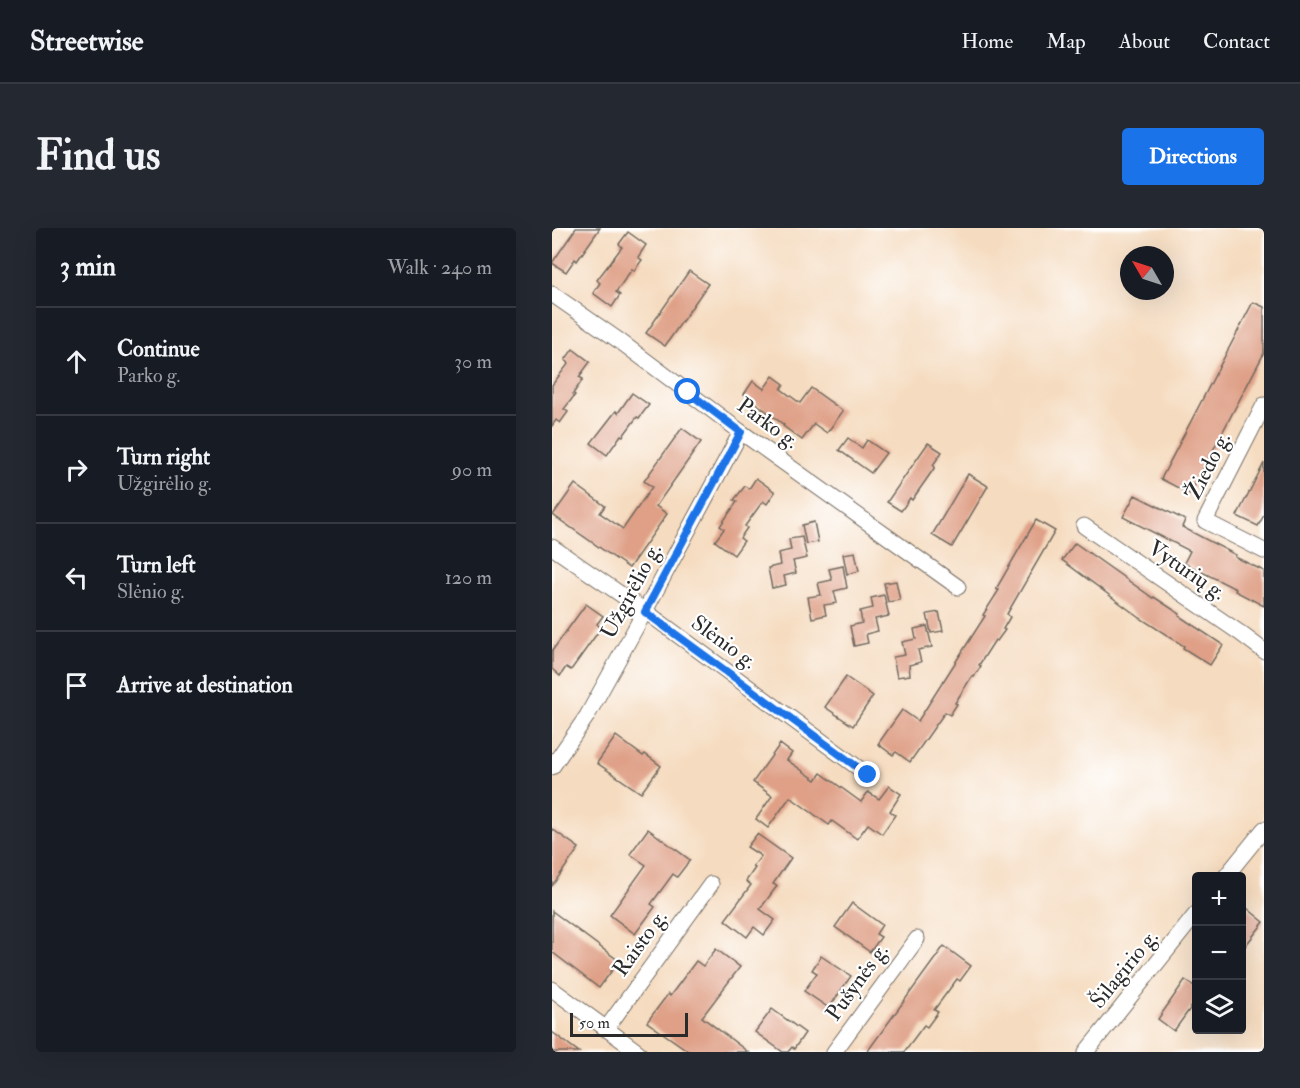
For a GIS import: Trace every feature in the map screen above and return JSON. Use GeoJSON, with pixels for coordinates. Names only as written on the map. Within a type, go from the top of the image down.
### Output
{"type":"FeatureCollection","features":[{"type":"Feature","properties":{"kind":"street","name":"Parko g."},"geometry":{"type":"LineString","coordinates":[[552,294],[958,587]]}},
{"type":"Feature","properties":{"kind":"street","name":"Žiedo g."},"geometry":{"type":"LineString","coordinates":[[1264,405],[1205,521],[1264,551]]}},
{"type":"Feature","properties":{"kind":"street","name":"Užgirėlio g."},"geometry":{"type":"LineString","coordinates":[[552,767],[587,716],[741,432]]}},
{"type":"Feature","properties":{"kind":"street","name":"Vyturių g."},"geometry":{"type":"LineString","coordinates":[[1084,526],[1264,651]]}},
{"type":"Feature","properties":{"kind":"street","name":"Slėnio g."},"geometry":{"type":"LineString","coordinates":[[552,547],[868,775]]}},
{"type":"Feature","properties":{"kind":"street"},"geometry":{"type":"LineString","coordinates":[[1229,872],[1264,829]]}},
{"type":"Feature","properties":{"kind":"street","name":"Raisto g."},"geometry":{"type":"LineString","coordinates":[[606,1029],[711,884]]}},
{"type":"Feature","properties":{"kind":"street","name":"Šilagirio g."},"geometry":{"type":"LineString","coordinates":[[1086,1052],[1192,920]]}},
{"type":"Feature","properties":{"kind":"street","name":"Pušynės g."},"geometry":{"type":"LineString","coordinates":[[834,1052],[917,939]]}},
{"type":"Feature","properties":{"kind":"street"},"geometry":{"type":"LineString","coordinates":[[552,989],[638,1052]]}},
{"type":"Feature","properties":{"kind":"building"},"geometry":{"type":"Polygon","coordinates":[[[576,228],[600,228],[577,261],[575,259],[566,272],[552,263],[576,228]]]}},
{"type":"Feature","properties":{"kind":"building"},"geometry":{"type":"Polygon","coordinates":[[[628,232],[646,245],[638,257],[642,260],[634,271],[632,269],[616,292],[620,295],[612,307],[593,293],[600,283],[597,280],[622,247],[619,244],[628,232]]]}},
{"type":"Feature","properties":{"kind":"building"},"geometry":{"type":"Polygon","coordinates":[[[689,271],[708,284],[665,346],[646,333],[689,271]]]}},
{"type":"Feature","properties":{"kind":"building"},"geometry":{"type":"Polygon","coordinates":[[[1253,302],[1264,307],[1264,353],[1190,494],[1161,479],[1253,302]]]}},
{"type":"Feature","properties":{"kind":"building"},"geometry":{"type":"Polygon","coordinates":[[[573,349],[590,362],[579,377],[583,379],[573,394],[575,395],[564,409],[568,412],[560,423],[556,420],[552,426],[552,385],[569,363],[565,360],[573,349]]]}},
{"type":"Feature","properties":{"kind":"building"},"geometry":{"type":"Polygon","coordinates":[[[773,376],[784,384],[781,389],[800,403],[811,388],[843,411],[827,433],[814,424],[802,440],[744,394],[753,381],[764,389],[773,376]]]}},
{"type":"Feature","properties":{"kind":"building"},"geometry":{"type":"Polygon","coordinates":[[[632,393],[649,405],[623,436],[621,435],[607,455],[591,443],[616,411],[618,413],[632,393]]]}},
{"type":"Feature","properties":{"kind":"building"},"geometry":{"type":"Polygon","coordinates":[[[682,428],[701,442],[656,506],[667,514],[629,568],[553,515],[575,484],[605,506],[600,513],[623,529],[652,487],[644,481],[682,428]]]}},
{"type":"Feature","properties":{"kind":"building"},"geometry":{"type":"Polygon","coordinates":[[[848,438],[862,448],[867,440],[886,453],[871,473],[839,450],[848,438]]]}},
{"type":"Feature","properties":{"kind":"building"},"geometry":{"type":"Polygon","coordinates":[[[928,443],[942,452],[926,480],[901,511],[887,502],[928,443]]]}},
{"type":"Feature","properties":{"kind":"building"},"geometry":{"type":"Polygon","coordinates":[[[1264,463],[1264,515],[1258,526],[1237,516],[1264,463]]]}},
{"type":"Feature","properties":{"kind":"building"},"geometry":{"type":"Polygon","coordinates":[[[968,474],[988,486],[952,547],[932,535],[968,474]]]}},
{"type":"Feature","properties":{"kind":"building"},"geometry":{"type":"Polygon","coordinates":[[[756,478],[775,492],[767,504],[763,501],[745,526],[747,528],[740,538],[744,541],[734,555],[715,541],[724,529],[720,526],[737,502],[734,500],[745,486],[749,489],[756,478]]]}},
{"type":"Feature","properties":{"kind":"building"},"geometry":{"type":"Polygon","coordinates":[[[1135,495],[1185,520],[1182,527],[1264,571],[1264,606],[1184,563],[1190,551],[1123,517],[1135,495]]]}},
{"type":"Feature","properties":{"kind":"building"},"geometry":{"type":"Polygon","coordinates":[[[1036,520],[1055,531],[1007,614],[1010,617],[1003,629],[1005,630],[997,641],[995,640],[979,665],[981,666],[955,703],[957,704],[950,715],[945,712],[910,762],[896,752],[893,755],[878,744],[902,710],[918,721],[985,616],[983,615],[999,590],[996,589],[1036,520]]]}},
{"type":"Feature","properties":{"kind":"building"},"geometry":{"type":"Polygon","coordinates":[[[814,522],[818,542],[806,544],[802,525],[814,522]]]}},
{"type":"Feature","properties":{"kind":"building"},"geometry":{"type":"Polygon","coordinates":[[[802,537],[807,558],[793,561],[796,573],[784,576],[786,585],[772,588],[768,568],[780,565],[778,553],[791,550],[789,539],[802,537]]]}},
{"type":"Feature","properties":{"kind":"building"},"geometry":{"type":"Polygon","coordinates":[[[1075,543],[1223,645],[1210,665],[1140,618],[1062,560],[1075,543]]]}},
{"type":"Feature","properties":{"kind":"building"},"geometry":{"type":"Polygon","coordinates":[[[855,552],[859,571],[847,574],[843,554],[855,552]]]}},
{"type":"Feature","properties":{"kind":"building"},"geometry":{"type":"Polygon","coordinates":[[[843,566],[847,588],[834,591],[837,603],[824,605],[826,615],[812,618],[808,597],[821,595],[818,583],[832,580],[829,569],[843,566]]]}},
{"type":"Feature","properties":{"kind":"building"},"geometry":{"type":"Polygon","coordinates":[[[896,581],[900,600],[888,602],[884,583],[896,581]]]}},
{"type":"Feature","properties":{"kind":"building"},"geometry":{"type":"Polygon","coordinates":[[[884,595],[889,616],[875,619],[878,631],[866,634],[868,643],[854,646],[850,626],[862,623],[860,611],[873,608],[871,598],[884,595]]]}},
{"type":"Feature","properties":{"kind":"building"},"geometry":{"type":"Polygon","coordinates":[[[586,604],[603,616],[597,624],[601,628],[571,670],[566,667],[560,676],[552,669],[552,651],[586,604]]]}},
{"type":"Feature","properties":{"kind":"building"},"geometry":{"type":"Polygon","coordinates":[[[939,612],[943,631],[931,633],[927,614],[939,612]]]}},
{"type":"Feature","properties":{"kind":"building"},"geometry":{"type":"Polygon","coordinates":[[[927,626],[932,647],[918,650],[921,662],[909,665],[910,675],[897,677],[893,657],[905,655],[902,642],[916,639],[914,629],[927,626]]]}},
{"type":"Feature","properties":{"kind":"building"},"geometry":{"type":"Polygon","coordinates":[[[846,677],[873,696],[853,726],[825,707],[846,677]]]}},
{"type":"Feature","properties":{"kind":"building"},"geometry":{"type":"Polygon","coordinates":[[[616,736],[661,766],[641,793],[597,763],[616,736]]]}},
{"type":"Feature","properties":{"kind":"building"},"geometry":{"type":"Polygon","coordinates":[[[780,744],[792,753],[787,760],[816,780],[821,773],[861,802],[868,792],[879,799],[889,786],[901,794],[890,811],[895,815],[882,834],[868,824],[857,839],[832,821],[829,825],[790,797],[768,828],[756,819],[772,796],[753,782],[780,744]]]}},
{"type":"Feature","properties":{"kind":"building"},"geometry":{"type":"Polygon","coordinates":[[[552,829],[579,848],[552,886],[552,829]]]}},
{"type":"Feature","properties":{"kind":"building"},"geometry":{"type":"Polygon","coordinates":[[[648,829],[690,860],[677,877],[673,874],[651,904],[655,907],[635,934],[610,915],[646,865],[630,854],[648,829]]]}},
{"type":"Feature","properties":{"kind":"building"},"geometry":{"type":"Polygon","coordinates":[[[757,834],[791,858],[773,884],[777,886],[760,909],[775,920],[764,935],[754,927],[747,937],[725,920],[751,885],[746,881],[761,856],[747,847],[757,834]]]}},
{"type":"Feature","properties":{"kind":"building"},"geometry":{"type":"Polygon","coordinates":[[[852,903],[882,925],[876,934],[881,937],[870,952],[835,927],[852,903]]]}},
{"type":"Feature","properties":{"kind":"building"},"geometry":{"type":"Polygon","coordinates":[[[1246,907],[1264,922],[1246,945],[1246,907]]]}},
{"type":"Feature","properties":{"kind":"building"},"geometry":{"type":"Polygon","coordinates":[[[552,911],[619,961],[599,988],[552,952],[552,911]]]}},
{"type":"Feature","properties":{"kind":"building"},"geometry":{"type":"Polygon","coordinates":[[[944,946],[971,966],[960,981],[957,979],[934,1010],[938,1012],[927,1027],[924,1025],[904,1052],[867,1052],[944,946]]]}},
{"type":"Feature","properties":{"kind":"building"},"geometry":{"type":"Polygon","coordinates":[[[716,949],[740,967],[702,1017],[748,1052],[690,1052],[647,1022],[696,961],[703,966],[716,949]]]}},
{"type":"Feature","properties":{"kind":"building"},"geometry":{"type":"Polygon","coordinates":[[[821,956],[851,976],[829,1008],[804,991],[817,973],[812,970],[821,956]]]}},
{"type":"Feature","properties":{"kind":"building"},"geometry":{"type":"Polygon","coordinates":[[[1185,980],[1192,985],[1192,1006],[1174,1031],[1158,1019],[1185,980]]]}},
{"type":"Feature","properties":{"kind":"building"},"geometry":{"type":"Polygon","coordinates":[[[772,1009],[805,1033],[794,1049],[792,1047],[788,1052],[783,1052],[755,1032],[772,1009]]]}},
{"type":"Feature","properties":{"kind":"building"},"geometry":{"type":"Polygon","coordinates":[[[552,1032],[579,1052],[552,1052],[552,1032]]]}},
{"type":"Feature","properties":{"kind":"route"},"geometry":{"type":"LineString","coordinates":[[688,392],[741,432],[645,612],[868,775]]}}]}
